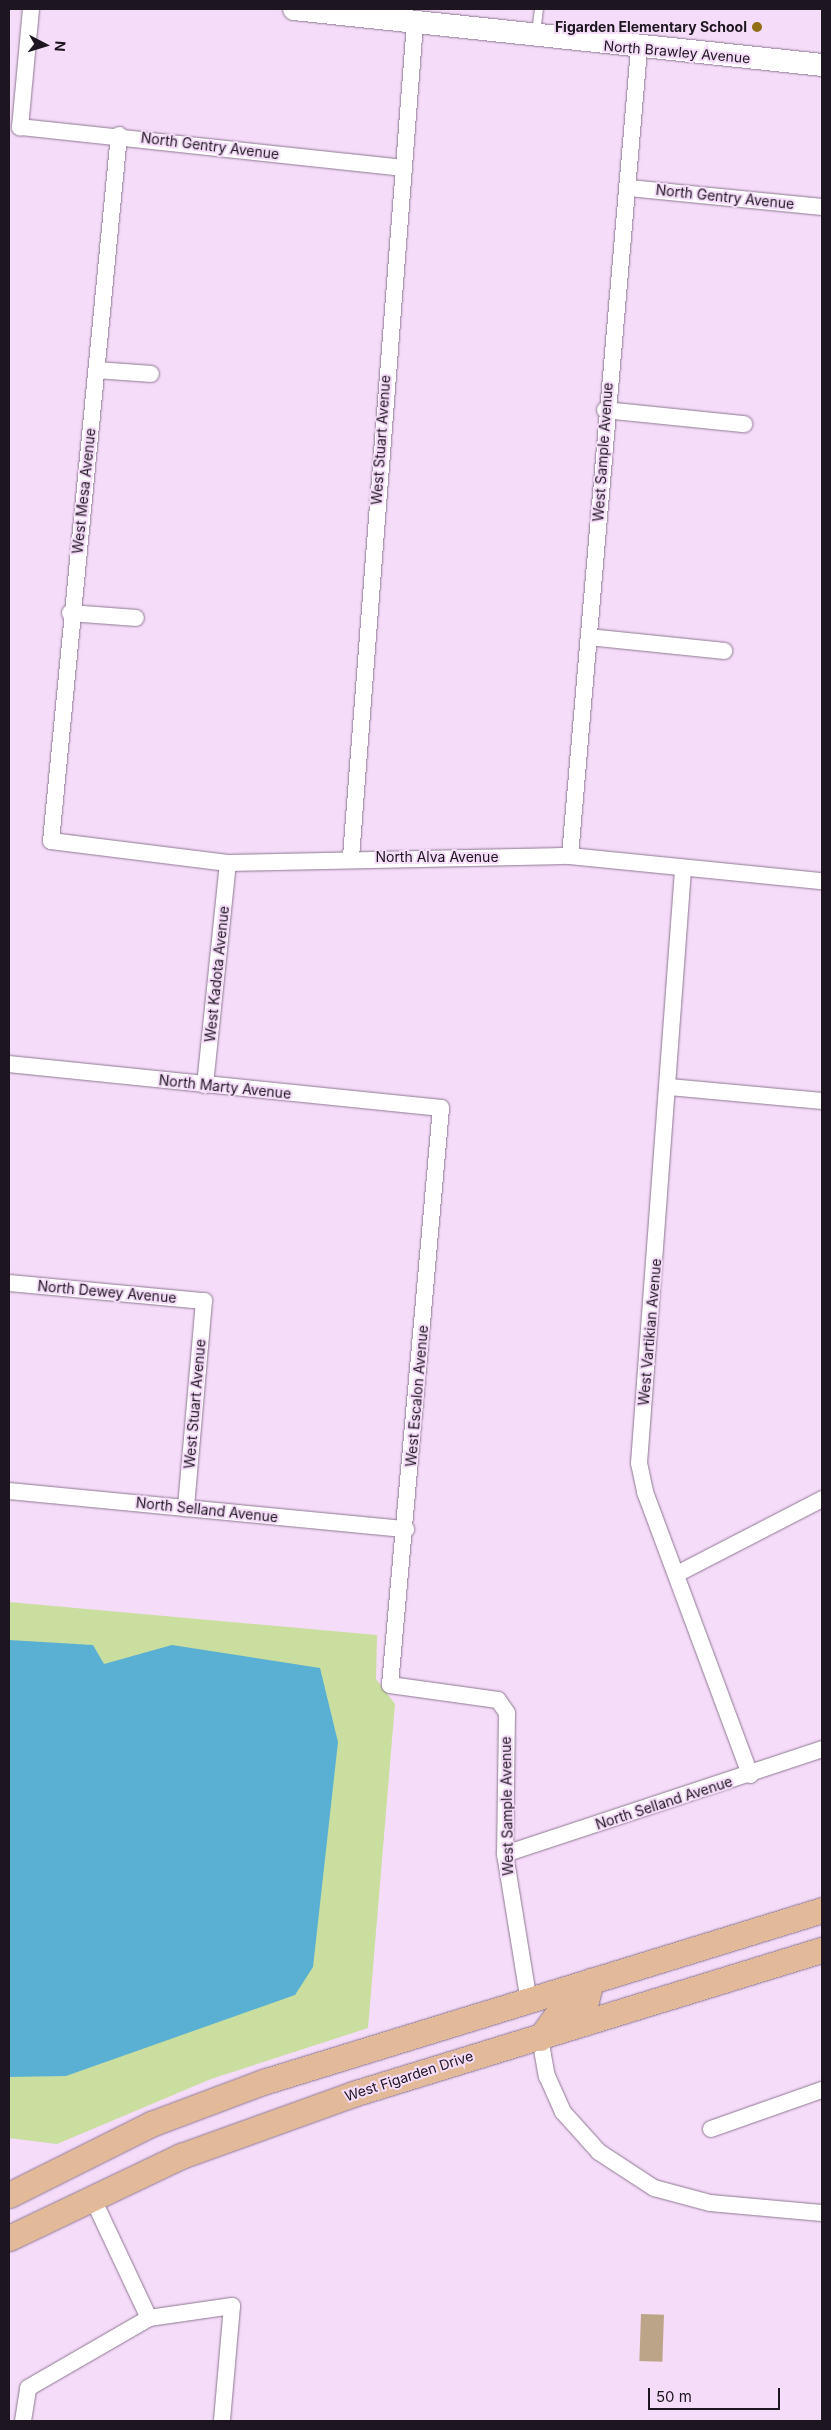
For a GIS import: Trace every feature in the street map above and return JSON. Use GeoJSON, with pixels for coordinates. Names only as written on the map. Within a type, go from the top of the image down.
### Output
{"type":"FeatureCollection","features":[{"type":"Feature","properties":{"kind":"main road"},"geometry":{"type":"LineString","coordinates":[[9,2195],[152,2124],[263,2082],[529,2002],[822,1910]]}},
{"type":"Feature","properties":{"kind":"main road","name":"West Figarden Drive"},"geometry":{"type":"LineString","coordinates":[[9,2238],[181,2156],[465,2057],[540,2038],[822,1950]]}},
{"type":"Feature","properties":{"kind":"main road"},"geometry":{"type":"LineString","coordinates":[[540,2038],[558,2013],[586,2000],[591,1981]]}},
{"type":"Feature","properties":{"kind":"main road"},"geometry":{"type":"LineString","coordinates":[[465,2057],[518,2023],[529,2002]]}},
{"type":"Feature","properties":{"kind":"street","name":"North Gentry Avenue"},"geometry":{"type":"LineString","coordinates":[[31,9],[20,127],[118,135],[401,168]]}},
{"type":"Feature","properties":{"kind":"street","name":"North Brawley Avenue"},"geometry":{"type":"LineString","coordinates":[[294,9],[423,20],[535,38],[822,65]]}},
{"type":"Feature","properties":{"kind":"street","name":"West Stuart Avenue"},"geometry":{"type":"LineString","coordinates":[[351,857],[401,168],[423,20]]}},
{"type":"Feature","properties":{"kind":"street","name":"West Sample Avenue"},"geometry":{"type":"LineString","coordinates":[[570,856],[589,637],[605,410],[629,188],[639,49]]}},
{"type":"Feature","properties":{"kind":"street","name":"West Mesa Avenue"},"geometry":{"type":"LineString","coordinates":[[51,841],[70,613],[97,370],[118,135]]}},
{"type":"Feature","properties":{"kind":"street","name":"North Gentry Avenue"},"geometry":{"type":"LineString","coordinates":[[629,188],[822,207]]}},
{"type":"Feature","properties":{"kind":"street"},"geometry":{"type":"LineString","coordinates":[[97,370],[151,374]]}},
{"type":"Feature","properties":{"kind":"street"},"geometry":{"type":"LineString","coordinates":[[605,410],[744,424]]}},
{"type":"Feature","properties":{"kind":"street"},"geometry":{"type":"LineString","coordinates":[[70,613],[136,618]]}},
{"type":"Feature","properties":{"kind":"street"},"geometry":{"type":"LineString","coordinates":[[589,637],[724,651]]}},
{"type":"Feature","properties":{"kind":"street","name":"North Alva Avenue"},"geometry":{"type":"LineString","coordinates":[[51,841],[228,863],[351,857],[570,856],[683,870],[822,881]]}},
{"type":"Feature","properties":{"kind":"street","name":"West Kadota Avenue"},"geometry":{"type":"LineString","coordinates":[[205,1085],[228,863]]}},
{"type":"Feature","properties":{"kind":"street","name":"West Vartikian Avenue"},"geometry":{"type":"LineString","coordinates":[[683,870],[669,1087],[639,1463],[645,1492],[678,1574],[750,1775]]}},
{"type":"Feature","properties":{"kind":"street","name":"North Marty Avenue"},"geometry":{"type":"LineString","coordinates":[[9,1064],[441,1108]]}},
{"type":"Feature","properties":{"kind":"street"},"geometry":{"type":"LineString","coordinates":[[669,1087],[822,1101]]}},
{"type":"Feature","properties":{"kind":"street","name":"West Escalon Avenue"},"geometry":{"type":"LineString","coordinates":[[441,1108],[406,1529],[390,1685],[498,1700]]}},
{"type":"Feature","properties":{"kind":"street","name":"North Dewey Avenue"},"geometry":{"type":"LineString","coordinates":[[9,1283],[204,1301]]}},
{"type":"Feature","properties":{"kind":"street","name":"West Stuart Avenue"},"geometry":{"type":"LineString","coordinates":[[186,1508],[204,1301]]}},
{"type":"Feature","properties":{"kind":"street","name":"North Selland Avenue"},"geometry":{"type":"LineString","coordinates":[[9,1490],[406,1529]]}},
{"type":"Feature","properties":{"kind":"street"},"geometry":{"type":"LineString","coordinates":[[678,1574],[822,1499]]}},
{"type":"Feature","properties":{"kind":"street","name":"West Sample Avenue"},"geometry":{"type":"LineString","coordinates":[[498,1700],[507,1713],[505,1854],[529,2002]]}},
{"type":"Feature","properties":{"kind":"street","name":"North Selland Avenue"},"geometry":{"type":"LineString","coordinates":[[505,1854],[750,1775],[822,1749]]}},
{"type":"Feature","properties":{"kind":"street"},"geometry":{"type":"LineString","coordinates":[[540,2038],[546,2076],[564,2112],[599,2152],[654,2188],[710,2203],[822,2214]]}},
{"type":"Feature","properties":{"kind":"street"},"geometry":{"type":"LineString","coordinates":[[711,2129],[822,2090]]}},
{"type":"Feature","properties":{"kind":"street"},"geometry":{"type":"LineString","coordinates":[[92,2197],[149,2318]]}},
{"type":"Feature","properties":{"kind":"street"},"geometry":{"type":"LineString","coordinates":[[23,2421],[28,2388],[149,2318],[232,2306],[222,2421]]}},
{"type":"Feature","properties":{"kind":"lane"},"geometry":{"type":"LineString","coordinates":[[535,38],[539,9]]}},
{"type":"Feature","properties":{"kind":"green space"},"geometry":{"type":"Polygon","coordinates":[[[9,1602],[377,1635],[376,1679],[395,1704],[368,2028],[211,2079],[57,2144],[9,2138],[9,1602]]]}},
{"type":"Feature","properties":{"kind":"water"},"geometry":{"type":"Polygon","coordinates":[[[9,1640],[93,1645],[104,1664],[172,1645],[320,1668],[338,1742],[313,1967],[295,1995],[66,2076],[9,2077],[9,1640]]]}},
{"type":"Feature","properties":{"kind":"building"},"geometry":{"type":"Polygon","coordinates":[[[641,2314],[664,2315],[662,2362],[639,2361],[641,2314]]]}},
{"type":"Feature","properties":{"kind":"place","name":"Figarden Elementary School"},"geometry":{"type":"Point","coordinates":[757,27]}}]}
